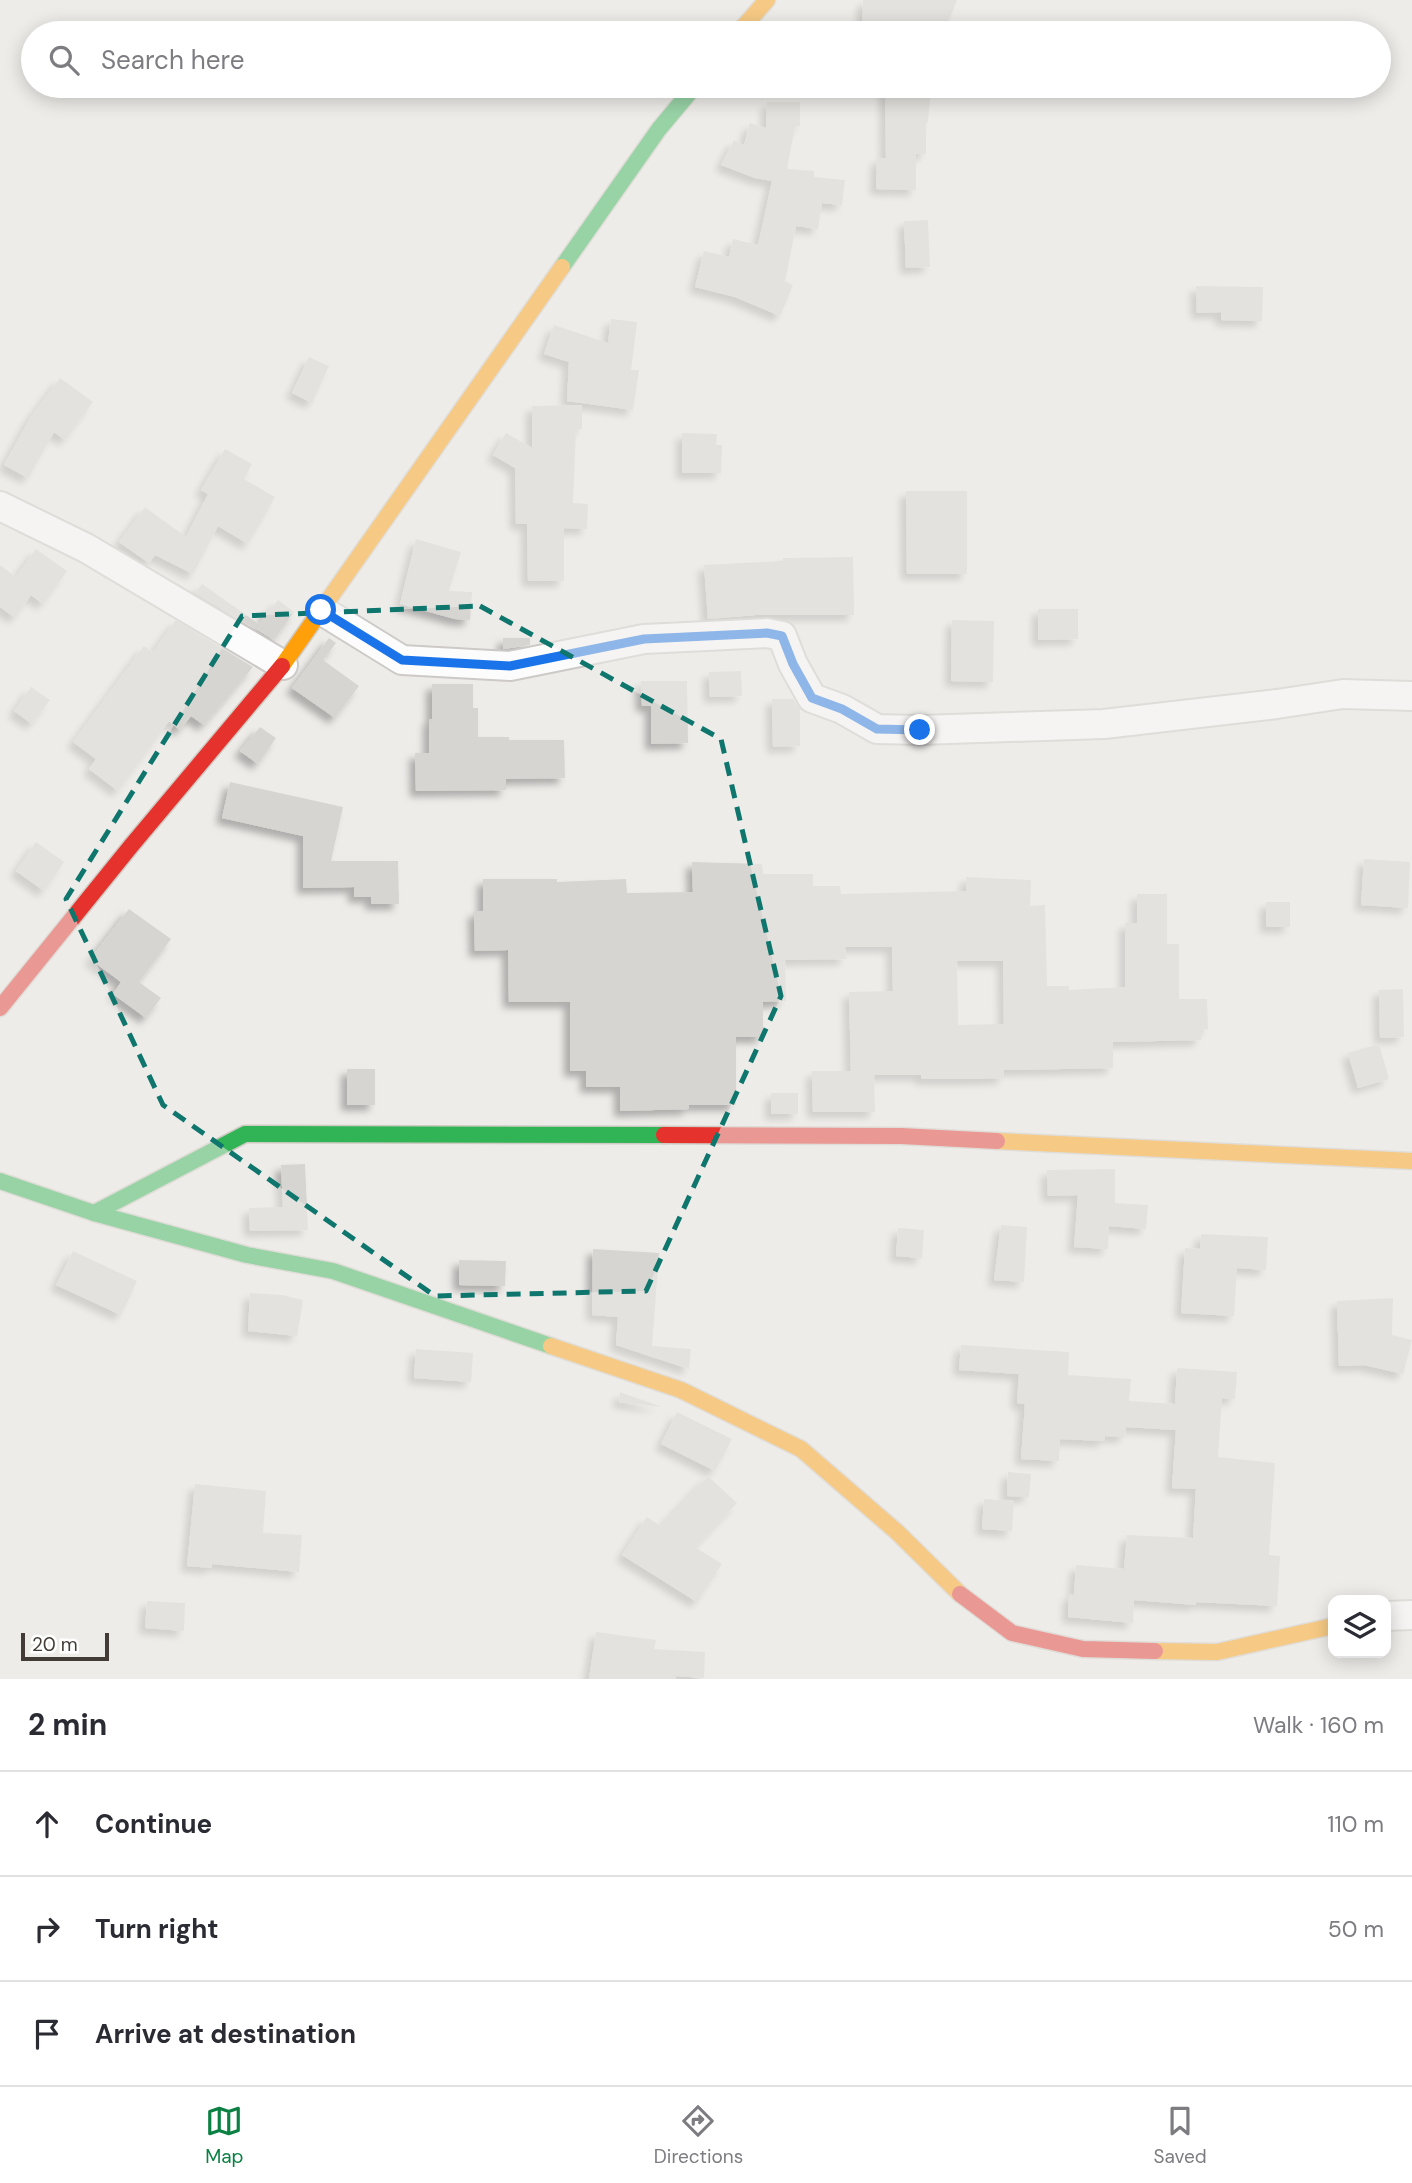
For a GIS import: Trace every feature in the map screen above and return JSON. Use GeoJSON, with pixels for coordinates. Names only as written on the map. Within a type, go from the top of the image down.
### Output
{"type":"FeatureCollection","features":[{"type":"Feature","properties":{"kind":"street"},"geometry":{"type":"LineString","coordinates":[[749,21],[767,0]]}},
{"type":"Feature","properties":{"kind":"street"},"geometry":{"type":"LineString","coordinates":[[0,1008],[283,664],[659,129],[685,98]]}},
{"type":"Feature","properties":{"kind":"street"},"geometry":{"type":"LineString","coordinates":[[0,506],[86,548],[283,664]]}},
{"type":"Feature","properties":{"kind":"street"},"geometry":{"type":"LineString","coordinates":[[321,610],[402,660],[510,666],[644,639],[767,633],[782,636],[793,664],[812,698],[842,709],[877,729],[1104,724],[1343,694],[1412,695]]}},
{"type":"Feature","properties":{"kind":"street"},"geometry":{"type":"LineString","coordinates":[[94,1213],[245,1134],[901,1136],[1412,1161]]}},
{"type":"Feature","properties":{"kind":"street"},"geometry":{"type":"LineString","coordinates":[[0,1181],[94,1213],[247,1255],[333,1270],[681,1390],[801,1449],[897,1532],[956,1591],[1012,1633],[1083,1649],[1217,1652],[1328,1627]]}},
{"type":"Feature","properties":{"kind":"street"},"geometry":{"type":"LineString","coordinates":[[1391,1616],[1412,1615]]}},
{"type":"Feature","properties":{"kind":"highlighted area"},"geometry":{"type":"Polygon","coordinates":[[[480,606],[721,739],[781,996],[646,1291],[435,1296],[163,1105],[66,899],[242,616],[480,606]]]}},
{"type":"Feature","properties":{"kind":"building"},"geometry":{"type":"Polygon","coordinates":[[[863,0],[957,0],[948,21],[862,21],[863,0]]]}},
{"type":"Feature","properties":{"kind":"building"},"geometry":{"type":"Polygon","coordinates":[[[885,98],[930,98],[926,122],[926,154],[916,154],[916,190],[876,189],[877,158],[886,158],[885,98]]]}},
{"type":"Feature","properties":{"kind":"building"},"geometry":{"type":"Polygon","coordinates":[[[767,102],[800,102],[800,126],[795,126],[787,169],[814,171],[814,177],[845,180],[842,205],[822,203],[818,229],[796,226],[785,281],[793,285],[780,316],[735,297],[695,287],[704,251],[729,257],[733,239],[758,245],[772,181],[755,178],[721,165],[734,140],[744,145],[750,123],[766,128],[767,102]]]}},
{"type":"Feature","properties":{"kind":"building"},"geometry":{"type":"Polygon","coordinates":[[[928,220],[930,267],[906,268],[904,221],[928,220]]]}},
{"type":"Feature","properties":{"kind":"building"},"geometry":{"type":"Polygon","coordinates":[[[1196,286],[1263,287],[1262,321],[1221,320],[1221,312],[1197,313],[1196,286]]]}},
{"type":"Feature","properties":{"kind":"building"},"geometry":{"type":"Polygon","coordinates":[[[611,319],[637,322],[631,370],[639,370],[633,410],[567,401],[569,362],[544,354],[554,325],[608,343],[611,319]]]}},
{"type":"Feature","properties":{"kind":"building"},"geometry":{"type":"Polygon","coordinates":[[[309,357],[329,366],[312,403],[292,393],[309,357]]]}},
{"type":"Feature","properties":{"kind":"building"},"geometry":{"type":"Polygon","coordinates":[[[60,378],[93,402],[65,440],[54,432],[28,478],[4,465],[30,418],[60,378]]]}},
{"type":"Feature","properties":{"kind":"building"},"geometry":{"type":"Polygon","coordinates":[[[582,405],[582,429],[576,429],[573,503],[588,504],[587,529],[564,528],[564,581],[528,581],[527,524],[516,524],[515,468],[493,455],[506,433],[532,448],[532,406],[582,405]]]}},
{"type":"Feature","properties":{"kind":"building"},"geometry":{"type":"Polygon","coordinates":[[[682,433],[717,434],[716,445],[722,445],[721,473],[682,473],[682,433]]]}},
{"type":"Feature","properties":{"kind":"building"},"geometry":{"type":"Polygon","coordinates":[[[225,449],[252,464],[244,479],[275,497],[248,544],[218,526],[193,574],[155,555],[149,563],[119,542],[145,507],[186,537],[208,494],[201,490],[225,449]]]}},
{"type":"Feature","properties":{"kind":"building"},"geometry":{"type":"Polygon","coordinates":[[[906,491],[967,491],[967,574],[907,574],[906,491]]]}},
{"type":"Feature","properties":{"kind":"building"},"geometry":{"type":"Polygon","coordinates":[[[416,539],[461,552],[449,591],[472,592],[470,620],[455,619],[400,604],[416,539]]]}},
{"type":"Feature","properties":{"kind":"building"},"geometry":{"type":"Polygon","coordinates":[[[36,549],[67,571],[43,604],[31,595],[15,618],[0,607],[0,565],[16,577],[36,549]]]}},
{"type":"Feature","properties":{"kind":"building"},"geometry":{"type":"Polygon","coordinates":[[[853,557],[854,615],[755,615],[708,619],[704,565],[783,561],[783,558],[853,557]]]}},
{"type":"Feature","properties":{"kind":"building"},"geometry":{"type":"Polygon","coordinates":[[[202,584],[259,624],[278,600],[294,612],[274,640],[195,593],[202,584]]]}},
{"type":"Feature","properties":{"kind":"building"},"geometry":{"type":"Polygon","coordinates":[[[1038,609],[1078,609],[1078,639],[1038,640],[1038,609]]]}},
{"type":"Feature","properties":{"kind":"building"},"geometry":{"type":"Polygon","coordinates":[[[176,620],[253,667],[204,725],[191,716],[180,730],[169,721],[118,791],[89,769],[96,759],[73,742],[144,646],[153,652],[176,620]]]}},
{"type":"Feature","properties":{"kind":"building"},"geometry":{"type":"Polygon","coordinates":[[[952,620],[994,621],[993,682],[951,681],[952,620]]]}},
{"type":"Feature","properties":{"kind":"building"},"geometry":{"type":"Polygon","coordinates":[[[329,638],[336,643],[323,660],[359,686],[335,718],[292,688],[329,638]]]}},
{"type":"Feature","properties":{"kind":"building"},"geometry":{"type":"Polygon","coordinates":[[[503,638],[530,638],[530,645],[503,649],[503,638]]]}},
{"type":"Feature","properties":{"kind":"building"},"geometry":{"type":"Polygon","coordinates":[[[741,671],[742,696],[710,697],[709,672],[741,671]]]}},
{"type":"Feature","properties":{"kind":"building"},"geometry":{"type":"Polygon","coordinates":[[[641,681],[687,681],[688,743],[651,744],[651,706],[642,706],[641,681]]]}},
{"type":"Feature","properties":{"kind":"building"},"geometry":{"type":"Polygon","coordinates":[[[432,684],[473,684],[473,708],[478,708],[478,737],[564,740],[565,778],[506,779],[506,790],[416,791],[415,753],[429,753],[432,684]]]}},
{"type":"Feature","properties":{"kind":"building"},"geometry":{"type":"Polygon","coordinates":[[[31,687],[50,700],[32,724],[14,711],[31,687]]]}},
{"type":"Feature","properties":{"kind":"building"},"geometry":{"type":"Polygon","coordinates":[[[772,699],[793,699],[800,709],[800,746],[773,747],[772,699]]]}},
{"type":"Feature","properties":{"kind":"building"},"geometry":{"type":"Polygon","coordinates":[[[260,727],[276,738],[258,764],[240,751],[260,727]]]}},
{"type":"Feature","properties":{"kind":"building"},"geometry":{"type":"Polygon","coordinates":[[[230,782],[343,807],[331,861],[398,861],[399,904],[371,904],[371,897],[354,897],[354,887],[303,888],[303,836],[222,818],[230,782]]]}},
{"type":"Feature","properties":{"kind":"building"},"geometry":{"type":"Polygon","coordinates":[[[36,842],[64,862],[44,891],[16,871],[36,842]]]}},
{"type":"Feature","properties":{"kind":"building"},"geometry":{"type":"Polygon","coordinates":[[[1364,859],[1410,862],[1408,908],[1361,905],[1364,859]]]}},
{"type":"Feature","properties":{"kind":"building"},"geometry":{"type":"Polygon","coordinates":[[[692,862],[762,864],[763,874],[813,874],[813,886],[840,886],[841,894],[966,891],[966,877],[1031,880],[1030,906],[1045,905],[1047,986],[1069,986],[1069,990],[1125,987],[1125,923],[1137,923],[1137,894],[1167,894],[1167,944],[1179,944],[1179,999],[1207,999],[1208,1029],[1201,1029],[1201,1040],[1113,1042],[1113,1068],[1004,1070],[1004,1078],[977,1079],[921,1079],[921,1075],[874,1075],[875,1112],[813,1112],[812,1071],[851,1071],[849,992],[893,991],[892,947],[845,947],[846,959],[785,960],[786,1001],[763,1002],[763,1037],[736,1037],[736,1105],[689,1105],[689,1109],[620,1111],[620,1087],[586,1087],[586,1071],[570,1071],[570,1002],[509,1002],[508,950],[475,951],[474,911],[483,911],[483,879],[557,879],[557,882],[626,879],[627,893],[693,892],[692,862]],[[957,961],[958,1025],[1004,1024],[1003,961],[957,961]]]}},
{"type":"Feature","properties":{"kind":"building"},"geometry":{"type":"Polygon","coordinates":[[[1266,902],[1290,902],[1290,927],[1266,927],[1266,902]]]}},
{"type":"Feature","properties":{"kind":"building"},"geometry":{"type":"Polygon","coordinates":[[[129,909],[171,939],[139,982],[161,998],[146,1018],[113,994],[121,982],[90,959],[129,909]]]}},
{"type":"Feature","properties":{"kind":"building"},"geometry":{"type":"Polygon","coordinates":[[[1403,989],[1404,1037],[1380,1038],[1379,990],[1403,989]]]}},
{"type":"Feature","properties":{"kind":"building"},"geometry":{"type":"Polygon","coordinates":[[[1379,1044],[1389,1079],[1358,1088],[1348,1053],[1379,1044]]]}},
{"type":"Feature","properties":{"kind":"building"},"geometry":{"type":"Polygon","coordinates":[[[347,1069],[375,1069],[375,1105],[347,1105],[347,1069]]]}},
{"type":"Feature","properties":{"kind":"building"},"geometry":{"type":"Polygon","coordinates":[[[771,1093],[798,1093],[798,1114],[771,1114],[771,1093]]]}},
{"type":"Feature","properties":{"kind":"building"},"geometry":{"type":"Polygon","coordinates":[[[305,1164],[308,1230],[250,1231],[249,1208],[283,1207],[281,1165],[305,1164]]]}},
{"type":"Feature","properties":{"kind":"building"},"geometry":{"type":"Polygon","coordinates":[[[1115,1169],[1115,1203],[1148,1205],[1146,1229],[1109,1226],[1108,1249],[1074,1247],[1078,1195],[1048,1196],[1047,1170],[1115,1169]]]}},
{"type":"Feature","properties":{"kind":"building"},"geometry":{"type":"Polygon","coordinates":[[[1001,1225],[1027,1227],[1024,1282],[994,1280],[1001,1225]]]}},
{"type":"Feature","properties":{"kind":"building"},"geometry":{"type":"Polygon","coordinates":[[[898,1228],[924,1230],[922,1258],[896,1256],[898,1228]]]}},
{"type":"Feature","properties":{"kind":"building"},"geometry":{"type":"Polygon","coordinates":[[[1201,1234],[1268,1237],[1266,1270],[1237,1268],[1234,1316],[1181,1313],[1185,1248],[1200,1249],[1201,1234]]]}},
{"type":"Feature","properties":{"kind":"building"},"geometry":{"type":"Polygon","coordinates":[[[593,1249],[659,1253],[652,1346],[691,1349],[689,1369],[616,1345],[618,1317],[592,1315],[593,1249]]]}},
{"type":"Feature","properties":{"kind":"building"},"geometry":{"type":"Polygon","coordinates":[[[73,1251],[137,1281],[121,1315],[56,1285],[73,1251]]]}},
{"type":"Feature","properties":{"kind":"building"},"geometry":{"type":"Polygon","coordinates":[[[459,1260],[506,1261],[505,1286],[459,1285],[459,1260]]]}},
{"type":"Feature","properties":{"kind":"building"},"geometry":{"type":"Polygon","coordinates":[[[250,1293],[282,1295],[303,1300],[297,1336],[248,1331],[250,1293]]]}},
{"type":"Feature","properties":{"kind":"building"},"geometry":{"type":"Polygon","coordinates":[[[1393,1298],[1392,1335],[1412,1340],[1403,1374],[1364,1365],[1339,1366],[1337,1301],[1393,1298]]]}},
{"type":"Feature","properties":{"kind":"building"},"geometry":{"type":"Polygon","coordinates":[[[961,1345],[1069,1352],[1068,1375],[1131,1379],[1129,1401],[1175,1404],[1177,1368],[1237,1372],[1235,1399],[1222,1398],[1218,1457],[1275,1463],[1269,1555],[1280,1556],[1277,1606],[1196,1602],[1196,1605],[1134,1600],[1133,1623],[1068,1617],[1069,1594],[1074,1595],[1076,1565],[1124,1569],[1127,1535],[1193,1538],[1196,1489],[1172,1488],[1176,1430],[1126,1427],[1125,1437],[1105,1436],[1104,1441],[1060,1439],[1059,1461],[1021,1459],[1025,1404],[1017,1403],[1019,1374],[959,1370],[961,1345]]]}},
{"type":"Feature","properties":{"kind":"building"},"geometry":{"type":"Polygon","coordinates":[[[416,1349],[473,1353],[471,1382],[414,1378],[416,1349]]]}},
{"type":"Feature","properties":{"kind":"building"},"geometry":{"type":"Polygon","coordinates":[[[620,1392],[662,1407],[619,1402],[620,1392]]]}},
{"type":"Feature","properties":{"kind":"building"},"geometry":{"type":"Polygon","coordinates":[[[677,1412],[732,1439],[715,1471],[661,1444],[677,1412]]]}},
{"type":"Feature","properties":{"kind":"building"},"geometry":{"type":"Polygon","coordinates":[[[1008,1472],[1031,1474],[1029,1497],[1007,1496],[1008,1472]]]}},
{"type":"Feature","properties":{"kind":"building"},"geometry":{"type":"Polygon","coordinates":[[[708,1476],[737,1503],[695,1547],[722,1564],[697,1602],[622,1555],[647,1517],[661,1526],[708,1476]]]}},
{"type":"Feature","properties":{"kind":"building"},"geometry":{"type":"Polygon","coordinates":[[[195,1484],[266,1491],[263,1533],[302,1535],[299,1572],[212,1564],[212,1568],[187,1566],[195,1484]]]}},
{"type":"Feature","properties":{"kind":"building"},"geometry":{"type":"Polygon","coordinates":[[[984,1499],[1014,1501],[1012,1531],[982,1529],[984,1499]]]}},
{"type":"Feature","properties":{"kind":"building"},"geometry":{"type":"Polygon","coordinates":[[[147,1601],[185,1603],[184,1631],[145,1628],[147,1601]]]}},
{"type":"Feature","properties":{"kind":"building"},"geometry":{"type":"Polygon","coordinates":[[[596,1632],[656,1640],[654,1649],[705,1652],[704,1678],[676,1676],[676,1679],[589,1679],[596,1632]]]}},
{"type":"Feature","properties":{"kind":"traffic: fast"},"geometry":{"type":"LineString","coordinates":[[562,267],[659,129],[685,98]]}},
{"type":"Feature","properties":{"kind":"traffic: fast"},"geometry":{"type":"LineString","coordinates":[[94,1213],[245,1134],[664,1135]]}},
{"type":"Feature","properties":{"kind":"traffic: fast"},"geometry":{"type":"LineString","coordinates":[[0,1181],[94,1213],[247,1255],[333,1271],[551,1346]]}},
{"type":"Feature","properties":{"kind":"traffic: slow"},"geometry":{"type":"LineString","coordinates":[[749,21],[767,0]]}},
{"type":"Feature","properties":{"kind":"traffic: slow"},"geometry":{"type":"LineString","coordinates":[[282,666],[562,267]]}},
{"type":"Feature","properties":{"kind":"traffic: slow"},"geometry":{"type":"LineString","coordinates":[[997,1141],[1412,1161]]}},
{"type":"Feature","properties":{"kind":"traffic: slow"},"geometry":{"type":"LineString","coordinates":[[551,1346],[681,1390],[801,1449],[897,1532],[960,1594]]}},
{"type":"Feature","properties":{"kind":"traffic: slow"},"geometry":{"type":"LineString","coordinates":[[1155,1651],[1217,1652],[1328,1627]]}},
{"type":"Feature","properties":{"kind":"traffic: jam"},"geometry":{"type":"LineString","coordinates":[[0,1008],[282,666]]}},
{"type":"Feature","properties":{"kind":"traffic: jam"},"geometry":{"type":"LineString","coordinates":[[664,1135],[901,1136],[997,1141]]}},
{"type":"Feature","properties":{"kind":"traffic: jam"},"geometry":{"type":"LineString","coordinates":[[960,1594],[1012,1633],[1083,1649],[1155,1651]]}},
{"type":"Feature","properties":{"kind":"route"},"geometry":{"type":"LineString","coordinates":[[321,610],[402,660],[510,666],[644,639],[767,633],[782,636],[793,664],[812,698],[842,709],[877,729],[920,730]]}}]}
